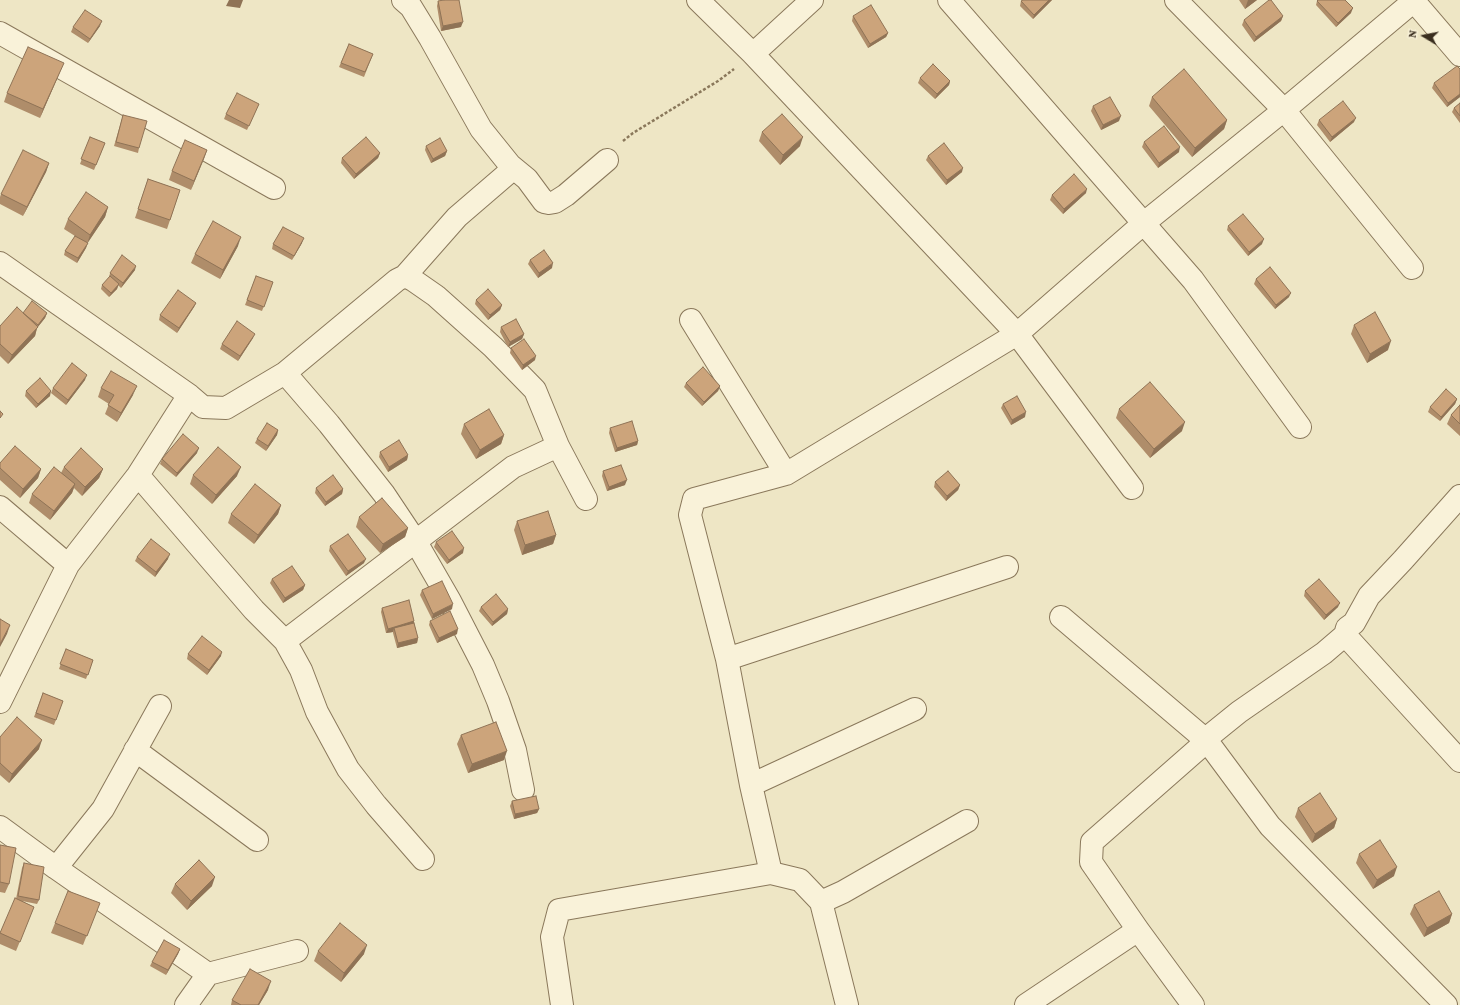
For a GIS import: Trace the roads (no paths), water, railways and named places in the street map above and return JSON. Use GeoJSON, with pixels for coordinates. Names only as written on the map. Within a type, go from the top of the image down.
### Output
{"type":"FeatureCollection","features":[{"type":"Feature","properties":{"kind":"street"},"geometry":{"type":"LineString","coordinates":[[403,0],[411,8],[430,38],[481,129],[510,165],[526,179],[544,202],[555,202],[566,195],[607,160]]}},
{"type":"Feature","properties":{"kind":"street"},"geometry":{"type":"LineString","coordinates":[[698,0],[753,54],[1017,334],[1132,488]]}},
{"type":"Feature","properties":{"kind":"street"},"geometry":{"type":"LineString","coordinates":[[753,54],[812,0]]}},
{"type":"Feature","properties":{"kind":"street"},"geometry":{"type":"LineString","coordinates":[[950,0],[1192,280],[1300,427]]}},
{"type":"Feature","properties":{"kind":"street"},"geometry":{"type":"LineString","coordinates":[[1176,0],[1284,110],[1412,268]]}},
{"type":"Feature","properties":{"kind":"street"},"geometry":{"type":"LineString","coordinates":[[771,873],[751,785],[727,659],[690,515],[694,499],[786,474],[1017,334],[1144,224],[1284,110],[1414,0],[1460,55]]}},
{"type":"Feature","properties":{"kind":"street"},"geometry":{"type":"LineString","coordinates":[[0,33],[274,188]]}},
{"type":"Feature","properties":{"kind":"street"},"geometry":{"type":"LineString","coordinates":[[0,263],[189,394],[203,407],[226,408],[285,373],[379,294],[397,280],[405,276],[457,217],[507,174],[510,165]]}},
{"type":"Feature","properties":{"kind":"street"},"geometry":{"type":"LineString","coordinates":[[405,276],[436,296],[493,347],[535,390],[558,446],[586,499]]}},
{"type":"Feature","properties":{"kind":"street"},"geometry":{"type":"LineString","coordinates":[[691,320],[786,474]]}},
{"type":"Feature","properties":{"kind":"street"},"geometry":{"type":"LineString","coordinates":[[285,373],[329,424],[380,488],[416,542],[450,601],[483,665],[498,701],[516,750],[523,790]]}},
{"type":"Feature","properties":{"kind":"street"},"geometry":{"type":"LineString","coordinates":[[0,702],[68,564],[138,475],[189,394]]}},
{"type":"Feature","properties":{"kind":"street"},"geometry":{"type":"LineString","coordinates":[[285,641],[513,468],[558,446]]}},
{"type":"Feature","properties":{"kind":"street"},"geometry":{"type":"LineString","coordinates":[[138,475],[254,610],[285,641],[300,670],[317,712],[348,769],[376,805],[422,859]]}},
{"type":"Feature","properties":{"kind":"street"},"geometry":{"type":"LineString","coordinates":[[1193,1005],[1138,930],[1091,862],[1092,842],[1207,741],[1213,733],[1239,712],[1324,653],[1345,635],[1347,628],[1354,623],[1369,596],[1460,497]]}},
{"type":"Feature","properties":{"kind":"street"},"geometry":{"type":"LineString","coordinates":[[0,507],[68,564]]}},
{"type":"Feature","properties":{"kind":"street"},"geometry":{"type":"LineString","coordinates":[[727,659],[1007,567]]}},
{"type":"Feature","properties":{"kind":"street"},"geometry":{"type":"LineString","coordinates":[[1061,617],[1207,741],[1270,826],[1446,1005]]}},
{"type":"Feature","properties":{"kind":"street"},"geometry":{"type":"LineString","coordinates":[[1345,635],[1460,761]]}},
{"type":"Feature","properties":{"kind":"street"},"geometry":{"type":"LineString","coordinates":[[56,868],[102,809],[160,706]]}},
{"type":"Feature","properties":{"kind":"street"},"geometry":{"type":"LineString","coordinates":[[751,785],[914,709]]}},
{"type":"Feature","properties":{"kind":"street"},"geometry":{"type":"LineString","coordinates":[[135,750],[257,840]]}},
{"type":"Feature","properties":{"kind":"street"},"geometry":{"type":"LineString","coordinates":[[821,902],[844,892],[967,821]]}},
{"type":"Feature","properties":{"kind":"street"},"geometry":{"type":"LineString","coordinates":[[0,826],[56,868],[208,974]]}},
{"type":"Feature","properties":{"kind":"street"},"geometry":{"type":"LineString","coordinates":[[562,1005],[552,937],[559,910],[771,873],[800,880],[821,902],[847,1005]]}},
{"type":"Feature","properties":{"kind":"street"},"geometry":{"type":"LineString","coordinates":[[1026,1005],[1138,930]]}},
{"type":"Feature","properties":{"kind":"street"},"geometry":{"type":"LineString","coordinates":[[186,1005],[208,974],[297,951]]}}]}
